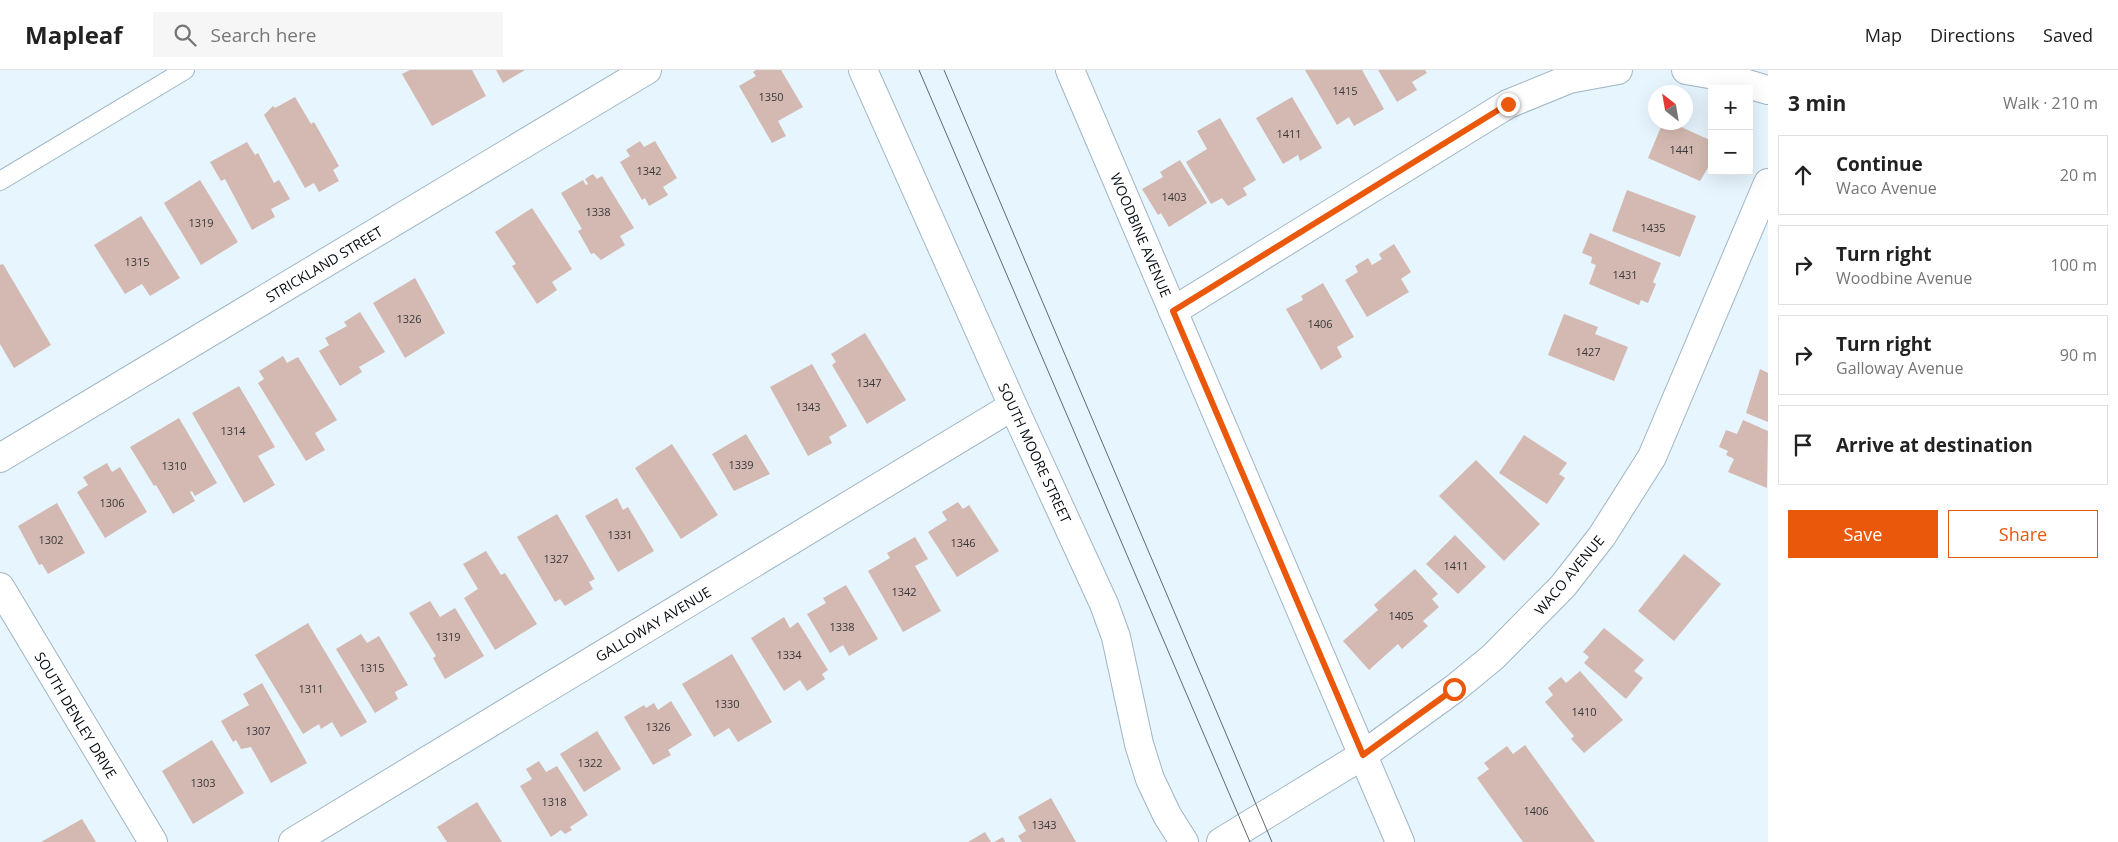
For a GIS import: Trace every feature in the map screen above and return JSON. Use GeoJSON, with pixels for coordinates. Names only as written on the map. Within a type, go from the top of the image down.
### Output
{"type":"FeatureCollection","features":[{"type":"Feature","properties":{"kind":"street","name":"STRICKLAND STREET"},"geometry":{"type":"LineString","coordinates":[[0,458],[647,70]]}},
{"type":"Feature","properties":{"kind":"street","name":"SOUTH MOORE STREET"},"geometry":{"type":"LineString","coordinates":[[863,70],[1104,604],[1116,637],[1140,744],[1150,779],[1167,815],[1184,842]]}},
{"type":"Feature","properties":{"kind":"street","name":"WOODBINE AVENUE"},"geometry":{"type":"LineString","coordinates":[[1070,70],[1400,842]]}},
{"type":"Feature","properties":{"kind":"street"},"geometry":{"type":"LineString","coordinates":[[1173,311],[1508,104],[1569,79],[1618,70]]}},
{"type":"Feature","properties":{"kind":"street"},"geometry":{"type":"LineString","coordinates":[[1686,70],[1720,76],[1768,90]]}},
{"type":"Feature","properties":{"kind":"street","name":"WACO AVENUE"},"geometry":{"type":"LineString","coordinates":[[1221,842],[1363,755],[1454,689],[1493,657],[1563,586],[1602,536],[1652,457],[1768,184]]}},
{"type":"Feature","properties":{"kind":"street","name":"GALLOWAY AVENUE"},"geometry":{"type":"LineString","coordinates":[[293,842],[1013,406]]}},
{"type":"Feature","properties":{"kind":"street","name":"SOUTH DENLEY DRIVE"},"geometry":{"type":"LineString","coordinates":[[0,587],[153,842]]}},
{"type":"Feature","properties":{"kind":"lane"},"geometry":{"type":"LineString","coordinates":[[0,182],[184,70]]}},
{"type":"Feature","properties":{"kind":"building"},"geometry":{"type":"Polygon","coordinates":[[[410,70],[472,70],[486,96],[432,126],[402,74],[410,70]]]}},
{"type":"Feature","properties":{"kind":"building"},"geometry":{"type":"Polygon","coordinates":[[[496,70],[525,70],[503,83],[496,70]]]}},
{"type":"Feature","properties":{"kind":"building"},"geometry":{"type":"Polygon","coordinates":[[[756,70],[781,70],[803,107],[778,121],[786,136],[772,143],[739,86],[756,76],[753,72],[756,70]]]}},
{"type":"Feature","properties":{"kind":"building"},"geometry":{"type":"Polygon","coordinates":[[[1305,70],[1362,70],[1384,109],[1354,126],[1349,117],[1337,125],[1305,70]]]}},
{"type":"Feature","properties":{"kind":"building"},"geometry":{"type":"Polygon","coordinates":[[[1378,70],[1425,70],[1427,73],[1412,82],[1417,90],[1397,102],[1378,70]]]}},
{"type":"Feature","properties":{"kind":"building"},"geometry":{"type":"Polygon","coordinates":[[[295,97],[311,124],[314,122],[339,166],[333,170],[339,181],[319,192],[314,183],[305,188],[264,115],[273,106],[275,108],[295,97]]]}},
{"type":"Feature","properties":{"kind":"building"},"geometry":{"type":"Polygon","coordinates":[[[1292,97],[1322,148],[1300,161],[1298,155],[1283,164],[1256,118],[1292,97]]]}},
{"type":"Feature","properties":{"kind":"building"},"geometry":{"type":"Polygon","coordinates":[[[1220,118],[1256,180],[1243,188],[1247,195],[1228,206],[1222,198],[1211,204],[1186,162],[1207,149],[1197,131],[1220,118]]]}},
{"type":"Feature","properties":{"kind":"building"},"geometry":{"type":"Polygon","coordinates":[[[1660,130],[1688,130],[1708,139],[1708,168],[1700,181],[1648,158],[1660,130]]]}},
{"type":"Feature","properties":{"kind":"building"},"geometry":{"type":"Polygon","coordinates":[[[640,141],[644,147],[655,141],[677,178],[663,187],[668,195],[649,206],[645,198],[642,200],[620,162],[630,156],[626,150],[640,141]]]}},
{"type":"Feature","properties":{"kind":"building"},"geometry":{"type":"Polygon","coordinates":[[[247,142],[255,155],[258,153],[274,183],[279,180],[290,199],[271,209],[275,217],[252,230],[225,179],[221,181],[210,162],[247,142]]]}},
{"type":"Feature","properties":{"kind":"building"},"geometry":{"type":"Polygon","coordinates":[[[1180,160],[1207,203],[1169,227],[1161,213],[1158,215],[1142,189],[1163,177],[1160,172],[1180,160]]]}},
{"type":"Feature","properties":{"kind":"building"},"geometry":{"type":"Polygon","coordinates":[[[593,174],[597,179],[602,176],[634,228],[620,236],[625,245],[601,260],[594,253],[591,254],[578,231],[582,229],[561,193],[583,180],[586,185],[588,184],[585,179],[593,174]]]}},
{"type":"Feature","properties":{"kind":"building"},"geometry":{"type":"Polygon","coordinates":[[[200,180],[238,242],[201,265],[164,203],[200,180]]]}},
{"type":"Feature","properties":{"kind":"building"},"geometry":{"type":"Polygon","coordinates":[[[1627,190],[1696,216],[1680,257],[1612,231],[1627,190]]]}},
{"type":"Feature","properties":{"kind":"building"},"geometry":{"type":"Polygon","coordinates":[[[532,208],[572,269],[552,282],[557,290],[537,304],[512,266],[516,264],[495,232],[532,208]]]}},
{"type":"Feature","properties":{"kind":"building"},"geometry":{"type":"Polygon","coordinates":[[[141,216],[180,278],[150,296],[142,284],[125,294],[94,245],[141,216]]]}},
{"type":"Feature","properties":{"kind":"building"},"geometry":{"type":"Polygon","coordinates":[[[1590,233],[1661,263],[1653,282],[1656,284],[1648,303],[1641,300],[1639,305],[1589,284],[1596,265],[1591,263],[1592,257],[1582,253],[1590,233]]]}},
{"type":"Feature","properties":{"kind":"building"},"geometry":{"type":"Polygon","coordinates":[[[1394,244],[1411,272],[1401,279],[1409,292],[1367,317],[1345,280],[1358,272],[1355,266],[1368,258],[1372,265],[1382,259],[1379,254],[1394,244]]]}},
{"type":"Feature","properties":{"kind":"building"},"geometry":{"type":"Polygon","coordinates":[[[3,264],[51,345],[14,368],[0,344],[0,265],[3,264]]]}},
{"type":"Feature","properties":{"kind":"building"},"geometry":{"type":"Polygon","coordinates":[[[415,278],[445,333],[405,358],[373,303],[415,278]]]}},
{"type":"Feature","properties":{"kind":"building"},"geometry":{"type":"Polygon","coordinates":[[[1323,283],[1354,337],[1337,347],[1342,357],[1321,370],[1286,309],[1303,300],[1301,296],[1323,283]]]}},
{"type":"Feature","properties":{"kind":"building"},"geometry":{"type":"Polygon","coordinates":[[[360,312],[385,352],[359,367],[362,372],[340,386],[319,351],[329,345],[325,338],[347,326],[344,322],[360,312]]]}},
{"type":"Feature","properties":{"kind":"building"},"geometry":{"type":"Polygon","coordinates":[[[1564,314],[1598,327],[1595,334],[1628,347],[1614,381],[1548,355],[1564,314]]]}},
{"type":"Feature","properties":{"kind":"building"},"geometry":{"type":"Polygon","coordinates":[[[865,333],[906,400],[867,424],[832,365],[836,362],[831,354],[865,333]]]}},
{"type":"Feature","properties":{"kind":"building"},"geometry":{"type":"Polygon","coordinates":[[[283,356],[287,363],[298,357],[337,420],[315,433],[325,450],[306,461],[258,383],[264,379],[259,371],[283,356]]]}},
{"type":"Feature","properties":{"kind":"building"},"geometry":{"type":"Polygon","coordinates":[[[812,364],[847,426],[829,437],[832,443],[808,456],[770,387],[812,364]]]}},
{"type":"Feature","properties":{"kind":"building"},"geometry":{"type":"Polygon","coordinates":[[[1760,369],[1768,373],[1768,422],[1746,413],[1760,369]]]}},
{"type":"Feature","properties":{"kind":"building"},"geometry":{"type":"Polygon","coordinates":[[[239,386],[275,447],[258,456],[275,485],[244,503],[192,413],[239,386]]]}},
{"type":"Feature","properties":{"kind":"building"},"geometry":{"type":"Polygon","coordinates":[[[179,418],[217,483],[195,496],[192,491],[190,492],[195,501],[173,514],[130,447],[179,418]]]}},
{"type":"Feature","properties":{"kind":"building"},"geometry":{"type":"Polygon","coordinates":[[[1743,420],[1768,431],[1767,488],[1728,472],[1734,459],[1726,455],[1728,451],[1719,447],[1726,430],[1737,434],[1743,420]]]}},
{"type":"Feature","properties":{"kind":"building"},"geometry":{"type":"Polygon","coordinates":[[[746,434],[770,474],[734,491],[712,454],[746,434]]]}},
{"type":"Feature","properties":{"kind":"building"},"geometry":{"type":"Polygon","coordinates":[[[1524,435],[1567,463],[1559,474],[1565,478],[1547,504],[1499,473],[1524,435]]]}},
{"type":"Feature","properties":{"kind":"building"},"geometry":{"type":"Polygon","coordinates":[[[672,444],[718,515],[681,539],[635,468],[672,444]]]}},
{"type":"Feature","properties":{"kind":"building"},"geometry":{"type":"Polygon","coordinates":[[[1476,460],[1540,524],[1504,561],[1439,496],[1476,460]]]}},
{"type":"Feature","properties":{"kind":"building"},"geometry":{"type":"Polygon","coordinates":[[[107,463],[112,472],[120,467],[147,512],[105,538],[77,492],[88,485],[83,477],[107,463]]]}},
{"type":"Feature","properties":{"kind":"building"},"geometry":{"type":"Polygon","coordinates":[[[617,498],[623,510],[628,507],[654,551],[618,572],[585,516],[617,498]]]}},
{"type":"Feature","properties":{"kind":"building"},"geometry":{"type":"Polygon","coordinates":[[[958,502],[963,509],[969,505],[999,551],[957,577],[928,532],[947,520],[942,512],[958,502]]]}},
{"type":"Feature","properties":{"kind":"building"},"geometry":{"type":"Polygon","coordinates":[[[57,503],[85,553],[48,574],[42,564],[39,565],[18,526],[57,503]]]}},
{"type":"Feature","properties":{"kind":"building"},"geometry":{"type":"Polygon","coordinates":[[[557,514],[595,579],[589,582],[593,589],[565,606],[560,599],[555,602],[517,537],[557,514]]]}},
{"type":"Feature","properties":{"kind":"building"},"geometry":{"type":"Polygon","coordinates":[[[1455,535],[1486,567],[1458,594],[1426,564],[1455,535]]]}},
{"type":"Feature","properties":{"kind":"building"},"geometry":{"type":"Polygon","coordinates":[[[915,537],[928,559],[915,566],[941,611],[903,632],[868,571],[890,558],[887,553],[915,537]]]}},
{"type":"Feature","properties":{"kind":"building"},"geometry":{"type":"Polygon","coordinates":[[[486,551],[501,575],[505,573],[537,624],[495,650],[464,598],[478,589],[463,564],[486,551]]]}},
{"type":"Feature","properties":{"kind":"building"},"geometry":{"type":"Polygon","coordinates":[[[1684,554],[1721,584],[1674,641],[1638,611],[1684,554]]]}},
{"type":"Feature","properties":{"kind":"building"},"geometry":{"type":"Polygon","coordinates":[[[1415,569],[1438,594],[1432,599],[1439,607],[1423,621],[1428,626],[1402,649],[1398,644],[1369,670],[1343,641],[1378,610],[1374,605],[1415,569]]]}},
{"type":"Feature","properties":{"kind":"building"},"geometry":{"type":"Polygon","coordinates":[[[846,585],[878,639],[849,656],[843,645],[830,653],[807,614],[826,603],[823,598],[846,585]]]}},
{"type":"Feature","properties":{"kind":"building"},"geometry":{"type":"Polygon","coordinates":[[[430,601],[440,617],[455,608],[484,656],[445,679],[433,658],[436,656],[409,613],[430,601]]]}},
{"type":"Feature","properties":{"kind":"building"},"geometry":{"type":"Polygon","coordinates":[[[784,617],[790,628],[798,622],[828,670],[822,674],[825,679],[807,691],[800,680],[784,691],[751,638],[784,617]]]}},
{"type":"Feature","properties":{"kind":"building"},"geometry":{"type":"Polygon","coordinates":[[[308,623],[367,722],[341,737],[332,722],[321,729],[319,724],[303,734],[255,655],[308,623]]]}},
{"type":"Feature","properties":{"kind":"building"},"geometry":{"type":"Polygon","coordinates":[[[1604,628],[1644,660],[1634,671],[1643,678],[1626,699],[1584,663],[1589,657],[1583,652],[1604,628]]]}},
{"type":"Feature","properties":{"kind":"building"},"geometry":{"type":"Polygon","coordinates":[[[361,634],[367,643],[379,636],[408,685],[395,692],[398,699],[375,713],[336,649],[361,634]]]}},
{"type":"Feature","properties":{"kind":"building"},"geometry":{"type":"Polygon","coordinates":[[[732,654],[772,722],[738,742],[729,728],[714,737],[682,684],[732,654]]]}},
{"type":"Feature","properties":{"kind":"building"},"geometry":{"type":"Polygon","coordinates":[[[1580,671],[1623,720],[1584,753],[1571,739],[1574,736],[1545,702],[1553,695],[1548,688],[1561,677],[1566,683],[1580,671]]]}},
{"type":"Feature","properties":{"kind":"building"},"geometry":{"type":"Polygon","coordinates":[[[262,683],[307,763],[271,783],[251,747],[241,749],[236,740],[233,742],[221,721],[249,705],[243,694],[262,683]]]}},
{"type":"Feature","properties":{"kind":"building"},"geometry":{"type":"Polygon","coordinates":[[[671,701],[692,735],[668,750],[671,755],[653,765],[624,717],[644,705],[646,708],[654,703],[658,710],[671,701]]]}},
{"type":"Feature","properties":{"kind":"building"},"geometry":{"type":"Polygon","coordinates":[[[597,731],[621,769],[584,792],[560,754],[597,731]]]}},
{"type":"Feature","properties":{"kind":"building"},"geometry":{"type":"Polygon","coordinates":[[[212,740],[244,793],[193,824],[162,771],[212,740]]]}},
{"type":"Feature","properties":{"kind":"building"},"geometry":{"type":"Polygon","coordinates":[[[1525,745],[1595,842],[1523,842],[1477,778],[1489,769],[1484,763],[1507,746],[1513,754],[1525,745]]]}},
{"type":"Feature","properties":{"kind":"building"},"geometry":{"type":"Polygon","coordinates":[[[539,761],[546,772],[557,766],[588,815],[570,827],[572,830],[565,834],[561,830],[551,837],[520,786],[532,779],[526,769],[539,761]]]}},
{"type":"Feature","properties":{"kind":"building"},"geometry":{"type":"Polygon","coordinates":[[[1051,798],[1076,842],[1022,842],[1018,836],[1026,831],[1018,817],[1051,798]]]}},
{"type":"Feature","properties":{"kind":"building"},"geometry":{"type":"Polygon","coordinates":[[[477,802],[502,842],[447,842],[437,827],[477,802]]]}},
{"type":"Feature","properties":{"kind":"building"},"geometry":{"type":"Polygon","coordinates":[[[82,819],[96,842],[41,842],[82,819]]]}},
{"type":"Feature","properties":{"kind":"building"},"geometry":{"type":"Polygon","coordinates":[[[985,832],[991,842],[968,842],[985,832]]]}},
{"type":"Feature","properties":{"kind":"building"},"geometry":{"type":"Polygon","coordinates":[[[1003,837],[1005,842],[994,842],[1003,837]]]}},
{"type":"Feature","properties":{"kind":"tram line"},"geometry":{"type":"LineString","coordinates":[[919,70],[1250,842]]}},
{"type":"Feature","properties":{"kind":"tram line"},"geometry":{"type":"LineString","coordinates":[[944,70],[1272,842]]}},
{"type":"Feature","properties":{"kind":"route"},"geometry":{"type":"LineString","coordinates":[[1454,689],[1363,755],[1173,311],[1508,104]]}}]}
